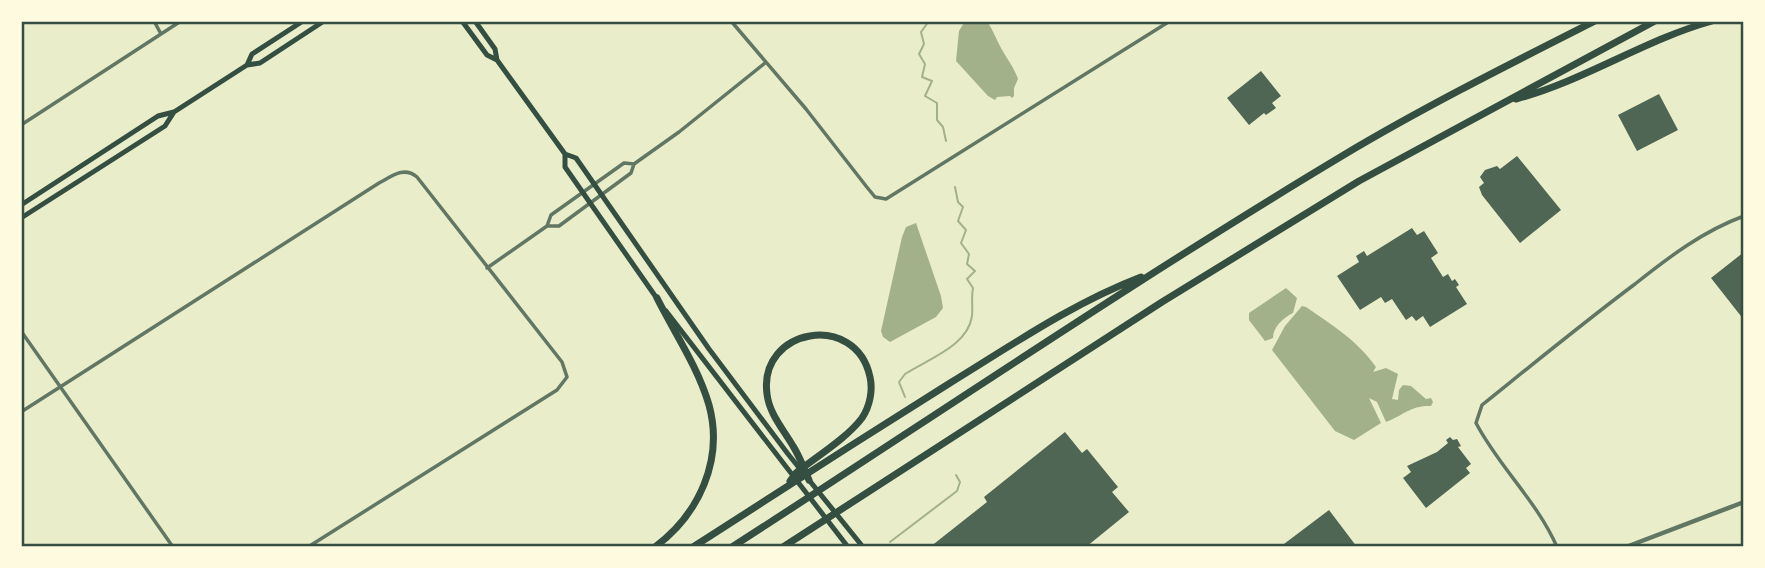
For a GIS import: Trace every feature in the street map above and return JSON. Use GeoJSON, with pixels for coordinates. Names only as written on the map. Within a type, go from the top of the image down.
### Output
{"type":"FeatureCollection","features":[{"type":"Feature","properties":{"kind":"highway"},"geometry":{"type":"LineString","coordinates":[[732,547],[1154,272],[1344,155],[1420,111],[1595,21]]}},
{"type":"Feature","properties":{"kind":"highway"},"geometry":{"type":"LineString","coordinates":[[783,547],[1359,181],[1655,21]]}},
{"type":"Feature","properties":{"kind":"highway"},"geometry":{"type":"LineString","coordinates":[[1505,102],[1540,93],[1603,64],[1712,21]]}},
{"type":"Feature","properties":{"kind":"highway"},"geometry":{"type":"LineString","coordinates":[[693,547],[1043,326],[1104,292],[1154,272]]}},
{"type":"Feature","properties":{"kind":"highway"},"geometry":{"type":"LineString","coordinates":[[655,547],[677,528],[700,497],[712,454],[713,426],[703,388],[657,298]]}},
{"type":"Feature","properties":{"kind":"highway"},"geometry":{"type":"LineString","coordinates":[[787,486],[796,473],[850,429],[866,409],[872,384],[869,370],[854,347],[824,334],[794,340],[783,348],[766,375],[766,394],[771,411],[795,448],[809,480]]}},
{"type":"Feature","properties":{"kind":"main road"},"geometry":{"type":"LineString","coordinates":[[247,65],[252,54],[303,21]]}},
{"type":"Feature","properties":{"kind":"main road"},"geometry":{"type":"LineString","coordinates":[[21,205],[158,116],[174,112],[247,65],[260,63],[324,21]]}},
{"type":"Feature","properties":{"kind":"main road"},"geometry":{"type":"LineString","coordinates":[[462,21],[487,55],[497,60]]}},
{"type":"Feature","properties":{"kind":"main road"},"geometry":{"type":"LineString","coordinates":[[475,21],[495,49],[497,60],[565,154],[576,158],[709,349],[788,454],[863,547]]}},
{"type":"Feature","properties":{"kind":"main road"},"geometry":{"type":"LineString","coordinates":[[21,218],[165,126],[174,112]]}},
{"type":"Feature","properties":{"kind":"main road"},"geometry":{"type":"LineString","coordinates":[[565,154],[565,167],[657,298],[848,547]]}},
{"type":"Feature","properties":{"kind":"street"},"geometry":{"type":"LineString","coordinates":[[154,21],[161,34]]}},
{"type":"Feature","properties":{"kind":"street"},"geometry":{"type":"LineString","coordinates":[[21,125],[181,21]]}},
{"type":"Feature","properties":{"kind":"street"},"geometry":{"type":"LineString","coordinates":[[731,21],[806,109],[875,197],[886,199],[1170,21]]}},
{"type":"Feature","properties":{"kind":"street"},"geometry":{"type":"LineString","coordinates":[[547,226],[551,215],[624,163],[634,163],[679,132],[765,63]]}},
{"type":"Feature","properties":{"kind":"street"},"geometry":{"type":"LineString","coordinates":[[487,268],[547,226],[559,226],[631,173],[634,163]]}},
{"type":"Feature","properties":{"kind":"street"},"geometry":{"type":"LineString","coordinates":[[21,412],[379,183],[403,171],[410,171],[562,362],[567,377],[557,390],[308,547]]}},
{"type":"Feature","properties":{"kind":"street"},"geometry":{"type":"LineString","coordinates":[[1557,547],[1548,526],[1530,498],[1476,423],[1482,405],[1600,310],[1675,254],[1716,226],[1744,216]]}},
{"type":"Feature","properties":{"kind":"street"},"geometry":{"type":"LineString","coordinates":[[21,331],[173,547]]}},
{"type":"Feature","properties":{"kind":"street"},"geometry":{"type":"LineString","coordinates":[[1626,547],[1744,502]]}},
{"type":"Feature","properties":{"kind":"shaded area"},"geometry":{"type":"Polygon","coordinates":[[[965,21],[987,21],[989,24],[1018,79],[1012,98],[997,97],[995,100],[988,96],[956,61],[959,31],[965,21]]]}},
{"type":"Feature","properties":{"kind":"shaded area"},"geometry":{"type":"Polygon","coordinates":[[[916,223],[943,308],[936,317],[890,342],[883,337],[881,331],[902,237],[906,227],[916,223]]]}},
{"type":"Feature","properties":{"kind":"shaded area"},"geometry":{"type":"Polygon","coordinates":[[[1286,288],[1297,298],[1293,313],[1279,323],[1273,338],[1265,341],[1249,320],[1249,313],[1286,288]]]}},
{"type":"Feature","properties":{"kind":"shaded area"},"geometry":{"type":"Polygon","coordinates":[[[1302,306],[1353,341],[1376,367],[1373,372],[1386,368],[1398,374],[1392,399],[1398,400],[1399,390],[1403,385],[1411,386],[1426,399],[1431,398],[1431,406],[1413,409],[1386,422],[1377,402],[1369,398],[1381,423],[1354,440],[1335,431],[1272,350],[1285,326],[1302,306]]]}},
{"type":"Feature","properties":{"kind":"building"},"geometry":{"type":"Polygon","coordinates":[[[1261,71],[1281,96],[1272,103],[1276,108],[1266,115],[1264,113],[1249,125],[1227,98],[1261,71]]]}},
{"type":"Feature","properties":{"kind":"building"},"geometry":{"type":"Polygon","coordinates":[[[1659,94],[1678,130],[1637,151],[1618,115],[1659,94]]]}},
{"type":"Feature","properties":{"kind":"building"},"geometry":{"type":"Polygon","coordinates":[[[1517,156],[1561,210],[1520,243],[1482,195],[1479,187],[1484,183],[1480,177],[1485,170],[1497,166],[1500,169],[1517,156]]]}},
{"type":"Feature","properties":{"kind":"building"},"geometry":{"type":"Polygon","coordinates":[[[1412,228],[1417,235],[1424,231],[1438,253],[1431,258],[1443,277],[1448,274],[1452,281],[1455,279],[1459,285],[1456,287],[1467,304],[1430,327],[1423,316],[1416,321],[1412,316],[1406,320],[1392,299],[1385,303],[1381,297],[1360,310],[1337,276],[1359,262],[1356,256],[1364,251],[1367,256],[1412,228]]]}},
{"type":"Feature","properties":{"kind":"building"},"geometry":{"type":"Polygon","coordinates":[[[1744,252],[1744,320],[1711,278],[1744,252]]]}},
{"type":"Feature","properties":{"kind":"building"},"geometry":{"type":"Polygon","coordinates":[[[1065,432],[1082,453],[1087,449],[1118,487],[1112,492],[1129,512],[1086,547],[930,547],[987,502],[984,497],[1065,432]]]}},
{"type":"Feature","properties":{"kind":"building"},"geometry":{"type":"Polygon","coordinates":[[[1450,437],[1457,439],[1461,446],[1458,447],[1471,464],[1466,468],[1470,473],[1426,508],[1403,478],[1411,472],[1407,466],[1437,452],[1448,443],[1446,440],[1450,437]]]}},
{"type":"Feature","properties":{"kind":"building"},"geometry":{"type":"Polygon","coordinates":[[[1329,510],[1357,547],[1280,547],[1329,510]]]}},
{"type":"Feature","properties":{"kind":"waterway"},"geometry":{"type":"LineString","coordinates":[[929,21],[921,32],[924,44],[919,54],[925,64],[922,77],[932,81],[925,96],[937,103],[937,120],[943,127],[946,141]]}},
{"type":"Feature","properties":{"kind":"waterway"},"geometry":{"type":"LineString","coordinates":[[905,397],[899,382],[905,374],[955,344],[963,336],[972,316],[973,288],[967,279],[975,271],[967,264],[969,254],[961,243],[966,230],[958,221],[963,207],[958,202],[955,187]]}},
{"type":"Feature","properties":{"kind":"waterway"},"geometry":{"type":"LineString","coordinates":[[890,542],[957,491],[960,482],[956,475]]}}]}
